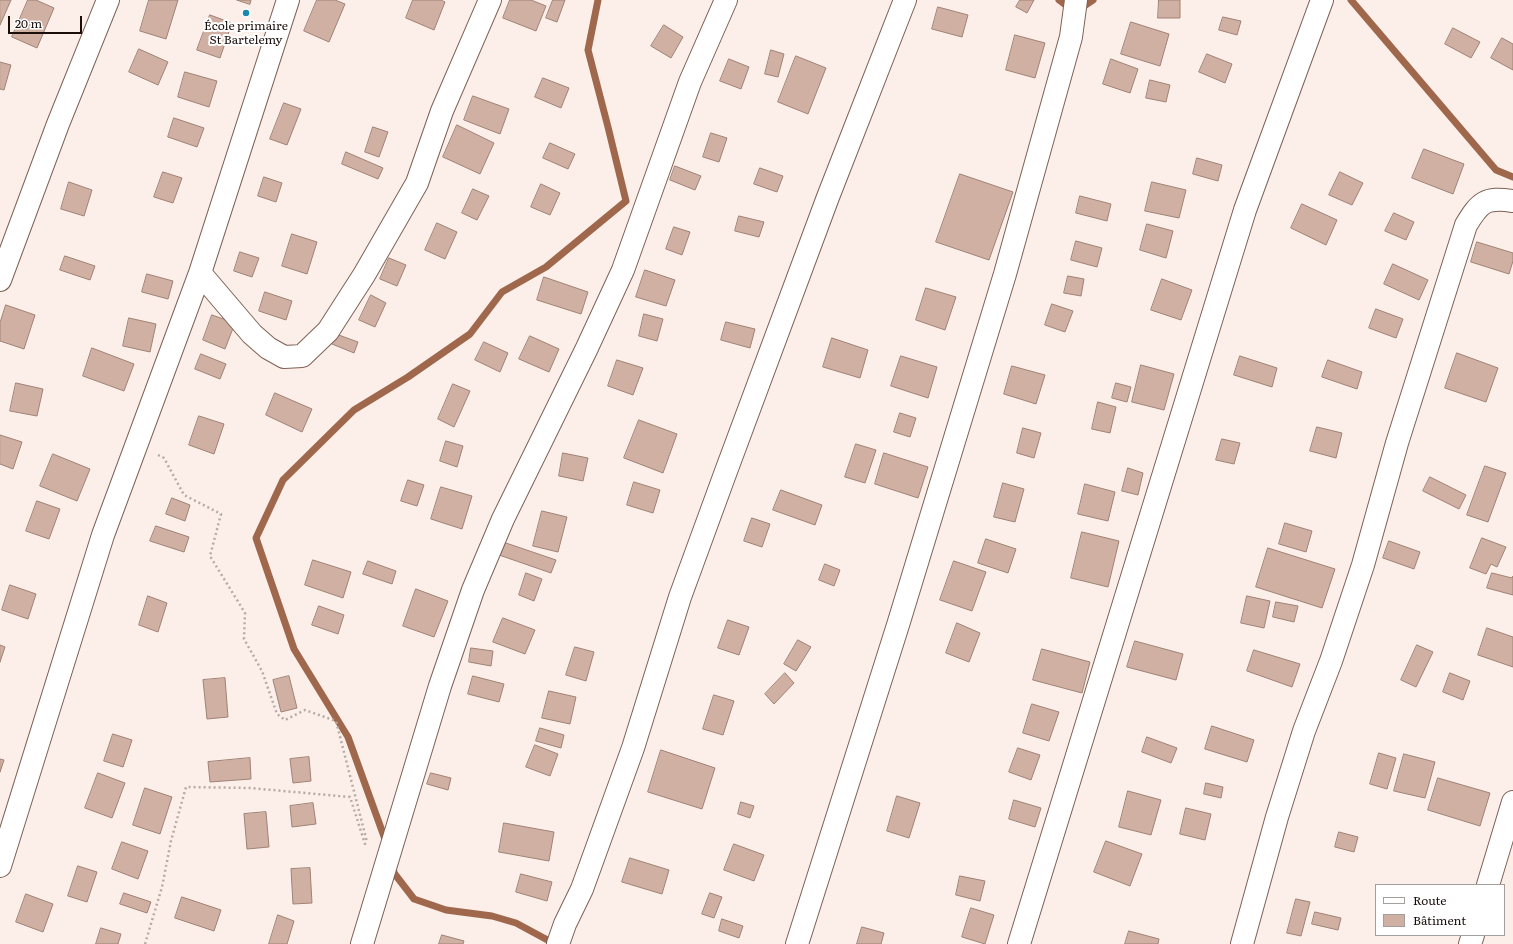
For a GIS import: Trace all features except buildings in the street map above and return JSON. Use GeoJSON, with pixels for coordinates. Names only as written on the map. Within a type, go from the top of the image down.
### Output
{"type":"FeatureCollection","features":[{"type":"Feature","properties":{"kind":"street"},"geometry":{"type":"LineString","coordinates":[[0,280],[58,124],[108,0]]}},
{"type":"Feature","properties":{"kind":"street"},"geometry":{"type":"LineString","coordinates":[[0,866],[103,535],[200,273],[288,0]]}},
{"type":"Feature","properties":{"kind":"street"},"geometry":{"type":"LineString","coordinates":[[200,273],[252,334],[268,348],[284,357],[302,356],[328,331],[364,275],[417,183],[442,111],[490,0]]}},
{"type":"Feature","properties":{"kind":"street"},"geometry":{"type":"LineString","coordinates":[[362,944],[440,686],[474,590],[504,519],[623,270],[690,82],[726,0]]}},
{"type":"Feature","properties":{"kind":"street"},"geometry":{"type":"LineString","coordinates":[[558,944],[565,924],[582,889],[628,761],[680,597],[725,474],[828,197],[905,0]]}},
{"type":"Feature","properties":{"kind":"street"},"geometry":{"type":"LineString","coordinates":[[797,944],[898,625],[1005,274],[1071,37],[1076,0]]}},
{"type":"Feature","properties":{"kind":"street"},"geometry":{"type":"LineString","coordinates":[[1019,944],[1245,210],[1322,0]]}},
{"type":"Feature","properties":{"kind":"street"},"geometry":{"type":"LineString","coordinates":[[1242,944],[1277,817],[1304,731],[1331,661],[1363,565],[1396,443],[1466,225],[1478,206],[1493,199],[1513,201]]}},
{"type":"Feature","properties":{"kind":"street"},"geometry":{"type":"LineString","coordinates":[[1488,884],[1513,802]]}},
{"type":"Feature","properties":{"kind":"path"},"geometry":{"type":"LineString","coordinates":[[136,445],[164,458],[184,495],[220,514],[210,556],[244,613],[244,639],[262,671],[277,714],[285,720],[305,710],[336,721],[368,852],[350,797],[250,788],[186,787],[171,841],[162,887],[146,944]]}},
{"type":"Feature","properties":{"kind":"waterway"},"geometry":{"type":"LineString","coordinates":[[386,842],[348,737],[294,649],[256,538],[283,480],[354,410],[408,377],[470,334],[502,292],[546,267],[626,201],[588,50],[598,0]]}},
{"type":"Feature","properties":{"kind":"waterway"},"geometry":{"type":"LineString","coordinates":[[1059,0],[1075,12],[1093,0]]}},
{"type":"Feature","properties":{"kind":"waterway"},"geometry":{"type":"LineString","coordinates":[[1351,0],[1496,170],[1513,177]]}},
{"type":"Feature","properties":{"kind":"waterway"},"geometry":{"type":"LineString","coordinates":[[393,865],[394,873],[414,899],[446,910],[492,916],[516,923],[555,944]]}},
{"type":"Feature","properties":{"kind":"place","name":"École primaire St Bartelemy"},"geometry":{"type":"Point","coordinates":[246,13]}}]}
